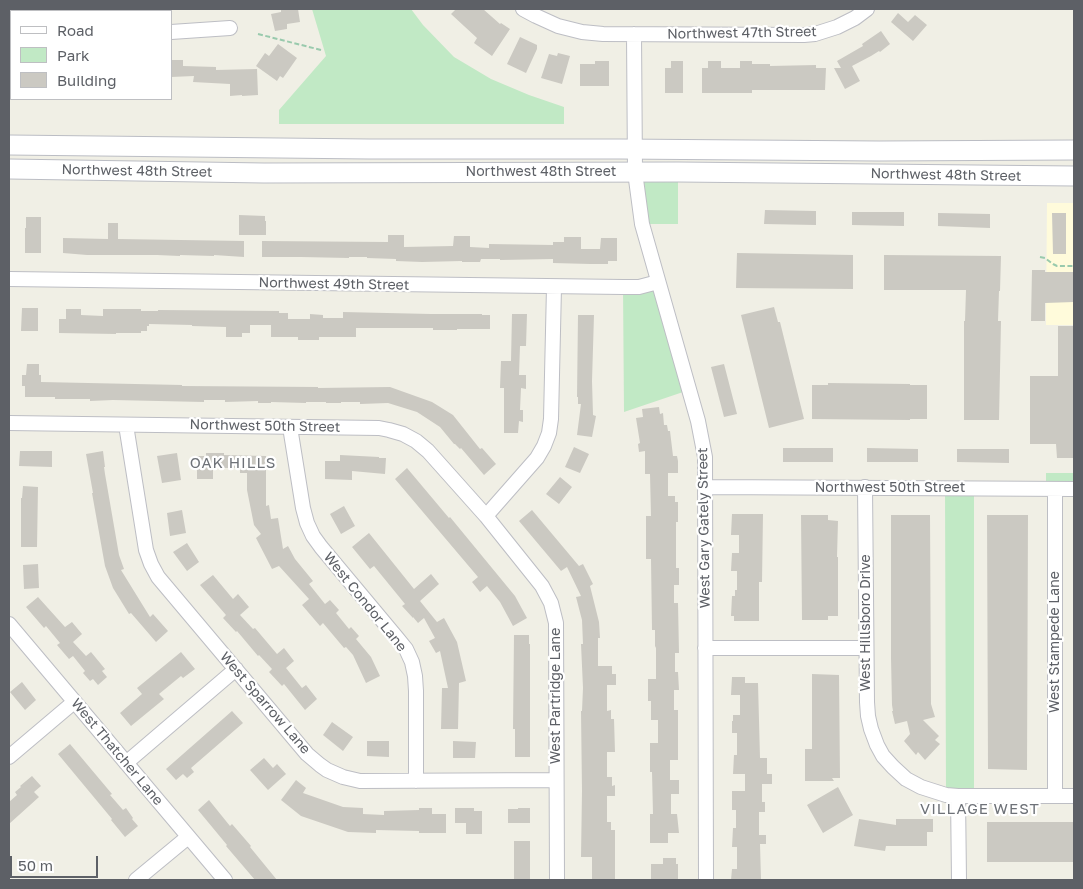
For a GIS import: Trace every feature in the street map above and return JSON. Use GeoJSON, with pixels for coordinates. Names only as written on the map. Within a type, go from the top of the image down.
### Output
{"type":"FeatureCollection","features":[{"type":"Feature","properties":{"kind":"main road","name":"Northwest 48th Street"},"geometry":{"type":"LineString","coordinates":[[9,144],[370,149],[1074,150]]}},
{"type":"Feature","properties":{"kind":"main road","name":"Northwest 48th Street"},"geometry":{"type":"LineString","coordinates":[[9,169],[264,173],[635,172],[1074,176]]}},
{"type":"Feature","properties":{"kind":"street","name":"Northwest 47th Street"},"geometry":{"type":"LineString","coordinates":[[523,9],[558,26],[582,32],[603,34],[804,35],[826,31],[848,22],[867,9]]}},
{"type":"Feature","properties":{"kind":"street"},"geometry":{"type":"LineString","coordinates":[[172,32],[230,28]]}},
{"type":"Feature","properties":{"kind":"street","name":"West Gary Gately Street"},"geometry":{"type":"LineString","coordinates":[[634,34],[635,172],[642,224],[702,438],[705,457],[706,880]]}},
{"type":"Feature","properties":{"kind":"street","name":"Northwest 49th Street"},"geometry":{"type":"LineString","coordinates":[[9,279],[554,287],[639,287],[658,282]]}},
{"type":"Feature","properties":{"kind":"street"},"geometry":{"type":"LineString","coordinates":[[486,516],[537,458],[549,433],[551,419],[554,287]]}},
{"type":"Feature","properties":{"kind":"street","name":"Northwest 50th Street"},"geometry":{"type":"LineString","coordinates":[[9,423],[379,428],[390,430],[404,434],[428,451],[486,516]]}},
{"type":"Feature","properties":{"kind":"street","name":"West Sparrow Lane"},"geometry":{"type":"LineString","coordinates":[[126,425],[146,550],[158,577],[307,754],[327,770],[342,777],[360,781],[556,780]]}},
{"type":"Feature","properties":{"kind":"street","name":"West Condor Lane"},"geometry":{"type":"LineString","coordinates":[[290,427],[303,508],[313,536],[406,649],[412,662],[416,691],[416,781]]}},
{"type":"Feature","properties":{"kind":"street","name":"Northwest 50th Street"},"geometry":{"type":"LineString","coordinates":[[706,487],[1074,489]]}},
{"type":"Feature","properties":{"kind":"street","name":"West Hillsboro Drive"},"geometry":{"type":"LineString","coordinates":[[865,488],[868,716],[874,737],[883,756],[906,779],[935,792],[958,796]]}},
{"type":"Feature","properties":{"kind":"street","name":"West Stampede Lane"},"geometry":{"type":"LineString","coordinates":[[1055,489],[1055,796]]}},
{"type":"Feature","properties":{"kind":"street","name":"West Partridge Lane"},"geometry":{"type":"LineString","coordinates":[[486,516],[542,586],[551,603],[556,623],[557,880]]}},
{"type":"Feature","properties":{"kind":"street","name":"West Thatcher Lane"},"geometry":{"type":"LineString","coordinates":[[9,624],[225,880]]}},
{"type":"Feature","properties":{"kind":"street"},"geometry":{"type":"LineString","coordinates":[[705,648],[866,648]]}},
{"type":"Feature","properties":{"kind":"street"},"geometry":{"type":"LineString","coordinates":[[126,762],[236,669]]}},
{"type":"Feature","properties":{"kind":"street"},"geometry":{"type":"LineString","coordinates":[[9,757],[74,702]]}},
{"type":"Feature","properties":{"kind":"street"},"geometry":{"type":"LineString","coordinates":[[959,880],[958,796],[1074,796]]}},
{"type":"Feature","properties":{"kind":"street"},"geometry":{"type":"LineString","coordinates":[[136,880],[188,837]]}},
{"type":"Feature","properties":{"kind":"path"},"geometry":{"type":"LineString","coordinates":[[258,34],[321,50]]}},
{"type":"Feature","properties":{"kind":"path"},"geometry":{"type":"LineString","coordinates":[[1040,257],[1057,266],[1074,266]]}},
{"type":"Feature","properties":{"kind":"shaded area"},"geometry":{"type":"Polygon","coordinates":[[[1047,203],[1074,203],[1074,325],[1046,325],[1047,203]]]}},
{"type":"Feature","properties":{"kind":"green space"},"geometry":{"type":"Polygon","coordinates":[[[312,9],[411,9],[423,25],[454,57],[491,79],[564,107],[564,124],[279,124],[279,110],[326,56],[312,9]]]}},
{"type":"Feature","properties":{"kind":"green space"},"geometry":{"type":"Polygon","coordinates":[[[635,172],[678,172],[678,224],[642,224],[635,172]]]}},
{"type":"Feature","properties":{"kind":"green space"},"geometry":{"type":"Polygon","coordinates":[[[658,282],[689,390],[624,412],[623,287],[658,282]]]}},
{"type":"Feature","properties":{"kind":"green space"},"geometry":{"type":"Polygon","coordinates":[[[1046,473],[1074,473],[1074,489],[1046,489],[1046,473]]]}},
{"type":"Feature","properties":{"kind":"green space"},"geometry":{"type":"Polygon","coordinates":[[[945,488],[974,488],[974,796],[946,795],[945,488]]]}},
{"type":"Feature","properties":{"kind":"building"},"geometry":{"type":"Polygon","coordinates":[[[281,9],[298,9],[300,22],[287,24],[287,29],[275,31],[271,14],[281,12],[281,9]]]}},
{"type":"Feature","properties":{"kind":"building"},"geometry":{"type":"Polygon","coordinates":[[[456,9],[483,9],[500,24],[510,29],[492,56],[474,43],[477,38],[451,14],[456,9]]]}},
{"type":"Feature","properties":{"kind":"building"},"geometry":{"type":"Polygon","coordinates":[[[898,13],[908,22],[915,15],[927,25],[913,41],[891,22],[898,13]]]}},
{"type":"Feature","properties":{"kind":"building"},"geometry":{"type":"Polygon","coordinates":[[[881,31],[890,44],[880,52],[852,66],[860,81],[845,89],[834,68],[841,68],[837,61],[863,46],[862,44],[881,31]]]}},
{"type":"Feature","properties":{"kind":"building"},"geometry":{"type":"Polygon","coordinates":[[[520,37],[537,45],[526,73],[507,64],[520,37]]]}},
{"type":"Feature","properties":{"kind":"building"},"geometry":{"type":"Polygon","coordinates":[[[278,44],[297,58],[283,78],[280,76],[277,81],[256,66],[265,53],[269,56],[278,44]]]}},
{"type":"Feature","properties":{"kind":"building"},"geometry":{"type":"Polygon","coordinates":[[[558,53],[570,56],[562,84],[541,78],[549,54],[557,56],[558,53]]]}},
{"type":"Feature","properties":{"kind":"building"},"geometry":{"type":"Polygon","coordinates":[[[172,60],[183,60],[183,66],[216,67],[216,70],[257,69],[258,95],[230,96],[230,84],[193,82],[194,76],[172,77],[172,60]]]}},
{"type":"Feature","properties":{"kind":"building"},"geometry":{"type":"Polygon","coordinates":[[[595,61],[609,61],[609,86],[580,86],[580,64],[595,64],[595,61]]]}},
{"type":"Feature","properties":{"kind":"building"},"geometry":{"type":"Polygon","coordinates":[[[671,61],[683,61],[683,93],[665,93],[665,68],[671,68],[671,61]]]}},
{"type":"Feature","properties":{"kind":"building"},"geometry":{"type":"Polygon","coordinates":[[[708,61],[721,61],[721,68],[740,68],[740,61],[752,61],[752,64],[770,64],[770,66],[816,65],[816,68],[826,68],[825,90],[752,90],[752,93],[702,93],[702,68],[708,68],[708,61]]]}},
{"type":"Feature","properties":{"kind":"building"},"geometry":{"type":"Polygon","coordinates":[[[765,210],[816,211],[816,225],[764,224],[765,210]]]}},
{"type":"Feature","properties":{"kind":"building"},"geometry":{"type":"Polygon","coordinates":[[[852,212],[904,212],[904,226],[852,225],[852,212]]]}},
{"type":"Feature","properties":{"kind":"building"},"geometry":{"type":"Polygon","coordinates":[[[938,213],[990,214],[990,228],[938,226],[938,213]]]}},
{"type":"Feature","properties":{"kind":"building"},"geometry":{"type":"Polygon","coordinates":[[[1052,213],[1066,213],[1066,254],[1053,254],[1052,213]]]}},
{"type":"Feature","properties":{"kind":"building"},"geometry":{"type":"Polygon","coordinates":[[[239,215],[265,216],[266,235],[239,235],[239,215]]]}},
{"type":"Feature","properties":{"kind":"building"},"geometry":{"type":"Polygon","coordinates":[[[26,217],[41,217],[41,253],[25,253],[26,217]]]}},
{"type":"Feature","properties":{"kind":"building"},"geometry":{"type":"Polygon","coordinates":[[[108,223],[118,223],[118,239],[244,241],[244,257],[63,253],[63,238],[108,239],[108,223]]]}},
{"type":"Feature","properties":{"kind":"building"},"geometry":{"type":"Polygon","coordinates":[[[388,235],[404,235],[404,247],[453,246],[454,236],[470,236],[470,247],[489,248],[489,244],[553,245],[553,242],[564,242],[564,237],[581,237],[581,249],[600,249],[601,238],[617,238],[617,261],[608,261],[608,264],[590,264],[553,263],[553,259],[481,259],[480,262],[422,262],[367,257],[262,257],[262,241],[388,242],[388,235]]]}},
{"type":"Feature","properties":{"kind":"building"},"geometry":{"type":"Polygon","coordinates":[[[737,253],[853,255],[853,289],[736,288],[737,253]]]}},
{"type":"Feature","properties":{"kind":"building"},"geometry":{"type":"Polygon","coordinates":[[[884,255],[1001,256],[998,321],[1001,321],[999,420],[964,420],[964,321],[966,290],[884,290],[884,255]]]}},
{"type":"Feature","properties":{"kind":"building"},"geometry":{"type":"Polygon","coordinates":[[[1032,270],[1074,272],[1074,302],[1045,303],[1045,321],[1031,321],[1032,270]]]}},
{"type":"Feature","properties":{"kind":"building"},"geometry":{"type":"Polygon","coordinates":[[[774,307],[778,322],[780,322],[804,419],[769,428],[741,315],[774,307]]]}},
{"type":"Feature","properties":{"kind":"building"},"geometry":{"type":"Polygon","coordinates":[[[22,308],[38,308],[38,331],[21,331],[22,308]]]}},
{"type":"Feature","properties":{"kind":"building"},"geometry":{"type":"Polygon","coordinates":[[[66,309],[81,309],[81,315],[103,316],[103,309],[141,309],[141,311],[279,311],[279,313],[288,313],[288,319],[310,319],[310,314],[323,315],[323,318],[343,318],[343,312],[482,314],[490,315],[490,329],[356,328],[356,337],[319,337],[319,340],[298,340],[298,337],[271,337],[271,325],[250,325],[250,333],[242,333],[242,337],[226,337],[226,327],[149,324],[147,331],[141,331],[141,333],[59,333],[59,319],[66,319],[66,309]]]}},
{"type":"Feature","properties":{"kind":"building"},"geometry":{"type":"Polygon","coordinates":[[[512,314],[527,314],[526,346],[520,346],[519,375],[526,375],[526,389],[521,388],[520,410],[523,410],[523,422],[519,421],[518,433],[504,433],[504,388],[500,388],[501,361],[511,361],[512,314]]]}},
{"type":"Feature","properties":{"kind":"building"},"geometry":{"type":"Polygon","coordinates":[[[578,315],[594,315],[592,381],[593,415],[596,416],[592,437],[577,435],[581,404],[578,404],[577,397],[578,315]]]}},
{"type":"Feature","properties":{"kind":"building"},"geometry":{"type":"Polygon","coordinates":[[[1058,326],[1074,326],[1074,458],[1057,458],[1056,444],[1030,444],[1030,376],[1058,376],[1058,326]]]}},
{"type":"Feature","properties":{"kind":"building"},"geometry":{"type":"Polygon","coordinates":[[[27,364],[39,364],[41,382],[318,388],[390,387],[432,402],[453,415],[480,449],[482,448],[496,464],[484,475],[440,427],[417,412],[388,403],[258,403],[258,401],[225,402],[225,400],[204,400],[204,402],[90,401],[90,399],[25,397],[22,375],[26,375],[27,364]]]}},
{"type":"Feature","properties":{"kind":"building"},"geometry":{"type":"Polygon","coordinates":[[[724,364],[737,414],[724,417],[711,367],[724,364]]]}},
{"type":"Feature","properties":{"kind":"building"},"geometry":{"type":"Polygon","coordinates":[[[828,383],[927,385],[927,419],[812,419],[812,385],[828,385],[828,383]]]}},
{"type":"Feature","properties":{"kind":"building"},"geometry":{"type":"Polygon","coordinates":[[[659,407],[660,414],[663,413],[664,425],[667,425],[668,431],[670,431],[673,456],[677,456],[678,461],[678,473],[668,473],[668,496],[675,496],[675,502],[678,502],[676,568],[679,568],[679,585],[674,585],[674,603],[678,603],[679,653],[675,653],[675,672],[678,672],[679,690],[674,690],[674,710],[678,710],[678,760],[670,760],[670,780],[679,780],[679,794],[671,794],[671,814],[677,814],[679,833],[668,833],[668,843],[650,843],[650,814],[653,814],[650,743],[658,743],[658,720],[651,720],[651,701],[648,701],[648,679],[656,679],[656,648],[655,630],[652,630],[651,559],[646,559],[646,516],[651,516],[650,474],[645,474],[645,451],[639,452],[638,444],[640,443],[636,418],[643,417],[642,409],[659,407]]]}},
{"type":"Feature","properties":{"kind":"building"},"geometry":{"type":"Polygon","coordinates":[[[574,447],[589,454],[580,473],[565,467],[574,447]]]}},
{"type":"Feature","properties":{"kind":"building"},"geometry":{"type":"Polygon","coordinates":[[[783,448],[833,448],[833,462],[783,462],[783,448]]]}},
{"type":"Feature","properties":{"kind":"building"},"geometry":{"type":"Polygon","coordinates":[[[867,448],[918,449],[918,462],[867,462],[867,448]]]}},
{"type":"Feature","properties":{"kind":"building"},"geometry":{"type":"Polygon","coordinates":[[[957,449],[1009,449],[1009,463],[957,462],[957,449]]]}},
{"type":"Feature","properties":{"kind":"building"},"geometry":{"type":"Polygon","coordinates":[[[20,451],[52,451],[52,467],[19,466],[20,451]]]}},
{"type":"Feature","properties":{"kind":"building"},"geometry":{"type":"Polygon","coordinates":[[[103,451],[105,474],[119,555],[124,569],[121,570],[150,617],[153,614],[168,631],[156,642],[131,613],[129,614],[113,588],[105,566],[86,454],[103,451]]]}},
{"type":"Feature","properties":{"kind":"building"},"geometry":{"type":"Polygon","coordinates":[[[177,453],[181,480],[162,483],[157,456],[177,453]]]}},
{"type":"Feature","properties":{"kind":"building"},"geometry":{"type":"Polygon","coordinates":[[[206,453],[266,456],[266,506],[269,505],[271,519],[278,518],[283,549],[288,546],[295,559],[313,581],[309,584],[325,604],[330,600],[339,610],[336,613],[349,629],[351,627],[359,636],[356,639],[371,657],[380,676],[366,683],[353,655],[346,647],[344,648],[323,623],[320,626],[302,605],[309,599],[279,566],[272,569],[256,538],[261,534],[254,525],[247,490],[247,473],[240,473],[240,468],[213,468],[213,479],[197,479],[197,456],[206,456],[206,453]]]}},
{"type":"Feature","properties":{"kind":"building"},"geometry":{"type":"Polygon","coordinates":[[[340,455],[386,458],[385,474],[352,471],[352,480],[325,479],[325,461],[340,461],[340,455]]]}},
{"type":"Feature","properties":{"kind":"building"},"geometry":{"type":"Polygon","coordinates":[[[407,468],[515,596],[527,618],[513,626],[500,602],[487,586],[480,592],[472,582],[478,577],[395,479],[407,468]]]}},
{"type":"Feature","properties":{"kind":"building"},"geometry":{"type":"Polygon","coordinates":[[[560,477],[572,487],[559,504],[546,494],[560,477]]]}},
{"type":"Feature","properties":{"kind":"building"},"geometry":{"type":"Polygon","coordinates":[[[23,486],[38,487],[37,547],[21,547],[21,498],[23,486]]]}},
{"type":"Feature","properties":{"kind":"building"},"geometry":{"type":"Polygon","coordinates":[[[344,506],[355,526],[341,534],[330,514],[344,506]]]}},
{"type":"Feature","properties":{"kind":"building"},"geometry":{"type":"Polygon","coordinates":[[[182,510],[186,533],[170,536],[167,513],[182,510]]]}},
{"type":"Feature","properties":{"kind":"building"},"geometry":{"type":"Polygon","coordinates":[[[532,510],[579,566],[583,564],[593,584],[590,586],[599,622],[598,666],[612,666],[612,674],[616,674],[616,685],[607,685],[607,711],[611,710],[611,719],[614,719],[615,752],[607,752],[607,777],[612,777],[612,786],[615,785],[615,796],[607,796],[607,822],[611,822],[611,830],[615,830],[615,880],[592,880],[592,857],[581,857],[581,711],[583,688],[581,644],[583,644],[582,620],[576,597],[581,596],[567,567],[561,571],[519,521],[532,510]]]}},
{"type":"Feature","properties":{"kind":"building"},"geometry":{"type":"Polygon","coordinates":[[[732,514],[763,514],[762,582],[759,582],[759,621],[734,621],[734,616],[731,616],[732,596],[735,596],[735,590],[737,590],[737,571],[731,571],[732,553],[739,553],[739,535],[731,535],[732,514]]]}},
{"type":"Feature","properties":{"kind":"building"},"geometry":{"type":"Polygon","coordinates":[[[801,515],[828,515],[828,520],[838,521],[838,616],[828,616],[828,620],[802,620],[801,515]]]}},
{"type":"Feature","properties":{"kind":"building"},"geometry":{"type":"Polygon","coordinates":[[[891,515],[930,515],[931,704],[935,717],[923,720],[939,736],[935,740],[940,744],[925,760],[918,752],[916,755],[904,741],[910,734],[907,721],[895,724],[892,711],[891,515]]]}},
{"type":"Feature","properties":{"kind":"building"},"geometry":{"type":"Polygon","coordinates":[[[987,515],[1028,515],[1027,770],[988,769],[987,515]]]}},
{"type":"Feature","properties":{"kind":"building"},"geometry":{"type":"Polygon","coordinates":[[[369,533],[414,589],[431,574],[439,584],[420,601],[437,622],[444,618],[457,642],[466,681],[459,683],[458,729],[441,729],[442,688],[448,688],[440,651],[436,653],[429,641],[435,638],[424,618],[418,623],[402,606],[405,604],[374,566],[370,569],[352,547],[369,533]]]}},
{"type":"Feature","properties":{"kind":"building"},"geometry":{"type":"Polygon","coordinates":[[[187,543],[199,562],[187,571],[173,552],[187,543]]]}},
{"type":"Feature","properties":{"kind":"building"},"geometry":{"type":"Polygon","coordinates":[[[38,564],[39,588],[24,589],[23,565],[38,564]]]}},
{"type":"Feature","properties":{"kind":"building"},"geometry":{"type":"Polygon","coordinates":[[[213,575],[233,599],[238,594],[249,607],[240,615],[253,629],[255,628],[277,654],[284,648],[294,661],[286,668],[302,688],[306,685],[317,699],[305,710],[284,684],[282,686],[269,672],[272,669],[223,618],[226,615],[200,585],[213,575]]]}},
{"type":"Feature","properties":{"kind":"building"},"geometry":{"type":"Polygon","coordinates":[[[38,597],[65,627],[72,622],[82,634],[73,642],[86,656],[91,652],[105,669],[102,671],[107,677],[98,685],[93,679],[90,681],[83,673],[85,671],[73,656],[69,659],[57,645],[60,643],[46,626],[44,628],[26,607],[38,597]]]}},
{"type":"Feature","properties":{"kind":"building"},"geometry":{"type":"Polygon","coordinates":[[[514,635],[529,635],[530,757],[515,757],[515,729],[513,729],[514,635]]]}},
{"type":"Feature","properties":{"kind":"building"},"geometry":{"type":"Polygon","coordinates":[[[181,652],[195,669],[183,678],[181,676],[159,694],[164,699],[131,726],[120,713],[142,694],[137,688],[181,652]]]}},
{"type":"Feature","properties":{"kind":"building"},"geometry":{"type":"Polygon","coordinates":[[[812,674],[839,675],[840,778],[832,778],[834,781],[805,781],[805,749],[812,749],[812,674]]]}},
{"type":"Feature","properties":{"kind":"building"},"geometry":{"type":"Polygon","coordinates":[[[732,677],[745,677],[745,683],[758,683],[760,758],[767,758],[767,774],[772,774],[772,784],[762,784],[762,802],[765,802],[765,812],[759,812],[759,835],[766,835],[766,844],[760,844],[761,880],[731,880],[732,869],[737,869],[737,847],[732,847],[733,828],[736,828],[736,810],[732,810],[732,791],[745,791],[745,774],[733,774],[734,755],[737,755],[737,733],[732,733],[732,721],[733,715],[740,715],[740,695],[731,695],[732,677]]]}},
{"type":"Feature","properties":{"kind":"building"},"geometry":{"type":"Polygon","coordinates":[[[22,682],[36,700],[25,710],[10,692],[22,682]]]}},
{"type":"Feature","properties":{"kind":"building"},"geometry":{"type":"Polygon","coordinates":[[[232,711],[243,723],[191,768],[194,772],[187,778],[183,774],[176,780],[166,769],[232,711]]]}},
{"type":"Feature","properties":{"kind":"building"},"geometry":{"type":"Polygon","coordinates":[[[332,722],[353,737],[343,751],[323,735],[332,722]]]}},
{"type":"Feature","properties":{"kind":"building"},"geometry":{"type":"Polygon","coordinates":[[[367,741],[389,741],[389,757],[367,756],[367,741]]]}},
{"type":"Feature","properties":{"kind":"building"},"geometry":{"type":"Polygon","coordinates":[[[453,741],[476,742],[475,758],[453,758],[453,741]]]}},
{"type":"Feature","properties":{"kind":"building"},"geometry":{"type":"Polygon","coordinates":[[[70,744],[123,810],[126,808],[138,826],[125,837],[58,754],[70,744]]]}},
{"type":"Feature","properties":{"kind":"building"},"geometry":{"type":"Polygon","coordinates":[[[264,758],[273,768],[277,764],[286,774],[268,790],[250,770],[264,758]]]}},
{"type":"Feature","properties":{"kind":"building"},"geometry":{"type":"Polygon","coordinates":[[[32,776],[41,786],[34,792],[39,797],[9,824],[9,802],[17,795],[15,792],[20,786],[32,776]]]}},
{"type":"Feature","properties":{"kind":"building"},"geometry":{"type":"Polygon","coordinates":[[[296,780],[306,788],[303,793],[343,807],[363,808],[363,814],[384,815],[384,811],[432,808],[432,814],[446,814],[446,833],[376,830],[376,833],[348,832],[301,816],[281,800],[296,780]]]}},
{"type":"Feature","properties":{"kind":"building"},"geometry":{"type":"Polygon","coordinates":[[[838,787],[853,815],[823,833],[807,805],[838,787]]]}},
{"type":"Feature","properties":{"kind":"building"},"geometry":{"type":"Polygon","coordinates":[[[209,800],[230,826],[232,824],[251,846],[277,880],[255,880],[226,846],[198,810],[209,800]]]}},
{"type":"Feature","properties":{"kind":"building"},"geometry":{"type":"Polygon","coordinates":[[[455,808],[474,808],[474,811],[482,811],[482,834],[466,834],[466,823],[455,823],[455,808]]]}},
{"type":"Feature","properties":{"kind":"building"},"geometry":{"type":"Polygon","coordinates":[[[530,808],[530,823],[508,823],[508,809],[530,808]]]}},
{"type":"Feature","properties":{"kind":"building"},"geometry":{"type":"Polygon","coordinates":[[[859,819],[896,825],[896,819],[933,819],[933,832],[927,832],[927,846],[886,846],[885,851],[854,846],[859,819]]]}},
{"type":"Feature","properties":{"kind":"building"},"geometry":{"type":"Polygon","coordinates":[[[987,822],[1074,822],[1074,862],[987,862],[987,822]]]}},
{"type":"Feature","properties":{"kind":"building"},"geometry":{"type":"Polygon","coordinates":[[[514,841],[530,841],[530,880],[514,880],[514,841]]]}},
{"type":"Feature","properties":{"kind":"building"},"geometry":{"type":"Polygon","coordinates":[[[663,858],[676,858],[678,880],[651,880],[651,864],[663,864],[663,858]]]}},
{"type":"Feature","properties":{"kind":"district","name":"OAK HILLS"},"geometry":{"type":"Point","coordinates":[233,463]}},
{"type":"Feature","properties":{"kind":"district","name":"VILLAGE WEST"},"geometry":{"type":"Point","coordinates":[980,809]}}]}
